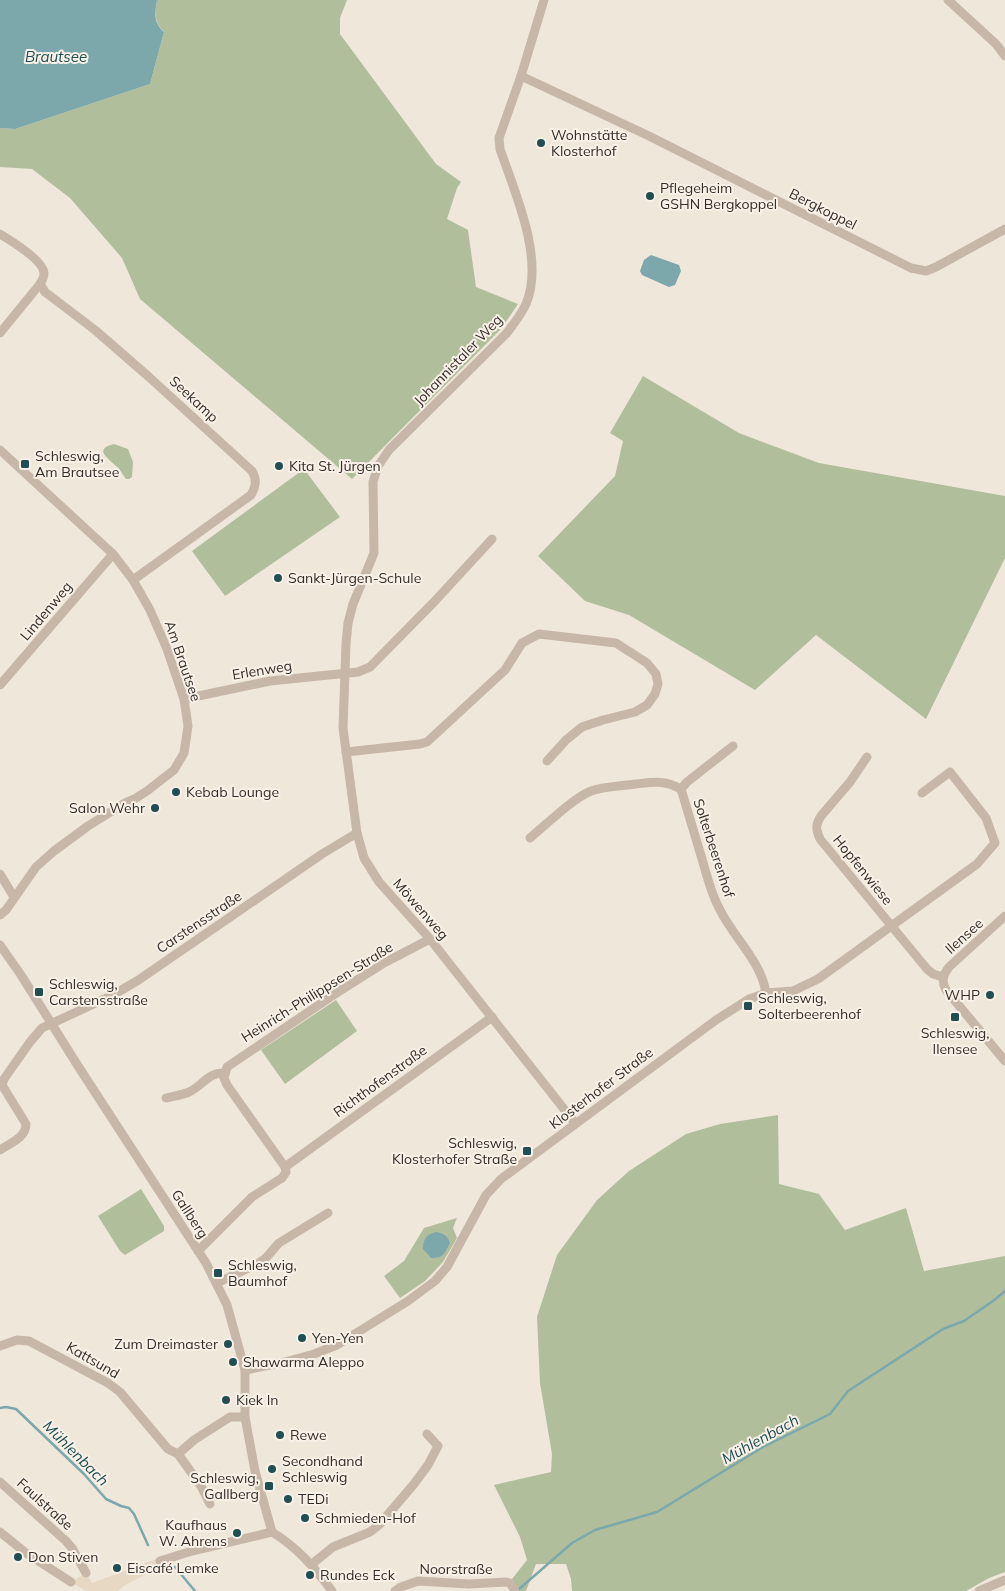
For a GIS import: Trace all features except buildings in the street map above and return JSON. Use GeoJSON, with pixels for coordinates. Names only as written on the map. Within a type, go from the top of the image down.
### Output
{"type":"FeatureCollection","features":[{"type":"Feature","properties":{"kind":"street","name":"Johannistaler Weg"},"geometry":{"type":"LineString","coordinates":[[346,673],[348,623],[353,604],[374,553],[373,482],[378,466],[389,450],[507,333],[527,302],[533,272],[532,252],[500,149],[499,138],[544,0]]}},
{"type":"Feature","properties":{"kind":"street"},"geometry":{"type":"LineString","coordinates":[[948,0],[996,44],[1005,56]]}},
{"type":"Feature","properties":{"kind":"street","name":"Bergkoppel"},"geometry":{"type":"LineString","coordinates":[[520,76],[649,136],[911,268],[926,271],[936,267],[1005,230]]}},
{"type":"Feature","properties":{"kind":"street"},"geometry":{"type":"LineString","coordinates":[[0,234],[27,253],[43,269],[44,273],[40,284],[0,333]]}},
{"type":"Feature","properties":{"kind":"street","name":"Seekamp"},"geometry":{"type":"LineString","coordinates":[[40,284],[45,292],[95,330],[149,377],[252,472],[256,478],[255,488],[251,495],[133,580]]}},
{"type":"Feature","properties":{"kind":"street","name":"Am Brautsee"},"geometry":{"type":"LineString","coordinates":[[0,450],[113,554],[133,580],[150,610],[168,649],[184,699],[188,726],[184,752],[174,770],[147,791],[88,826],[54,851],[36,867],[6,910],[0,915]]}},
{"type":"Feature","properties":{"kind":"street","name":"Erlenweg"},"geometry":{"type":"LineString","coordinates":[[184,699],[270,681],[358,672],[370,667],[492,539]]}},
{"type":"Feature","properties":{"kind":"street","name":"Lindenweg"},"geometry":{"type":"LineString","coordinates":[[0,686],[113,554]]}},
{"type":"Feature","properties":{"kind":"street"},"geometry":{"type":"LineString","coordinates":[[346,752],[427,742],[505,670],[522,643],[539,634],[616,643],[648,663],[656,674],[658,684],[655,694],[647,705],[635,712],[582,727],[566,740],[547,761]]}},
{"type":"Feature","properties":{"kind":"street","name":"Möwenweg"},"geometry":{"type":"LineString","coordinates":[[346,673],[343,728],[357,833],[364,858],[379,882],[430,940],[575,1123]]}},
{"type":"Feature","properties":{"kind":"street","name":"Solterbeerenhof"},"geometry":{"type":"LineString","coordinates":[[681,789],[687,782],[733,746]]}},
{"type":"Feature","properties":{"kind":"street","name":"Hopfenwiese"},"geometry":{"type":"LineString","coordinates":[[868,757],[821,816],[817,822],[816,831],[820,839],[891,926]]}},
{"type":"Feature","properties":{"kind":"street","name":"Klosterhofer Straße"},"geometry":{"type":"LineString","coordinates":[[245,1370],[285,1362],[337,1345],[408,1301],[435,1281],[448,1267],[486,1195],[502,1179],[716,1020],[749,999],[766,993],[793,992],[818,979],[977,864],[995,843],[986,818],[950,772],[922,793]]}},
{"type":"Feature","properties":{"kind":"street","name":"Solterbeerenhof"},"geometry":{"type":"LineString","coordinates":[[530,838],[579,798],[591,791],[609,787],[657,782],[671,784],[681,789],[711,891],[732,932],[760,971],[766,993]]}},
{"type":"Feature","properties":{"kind":"street","name":"Carstensstraße"},"geometry":{"type":"LineString","coordinates":[[1,1085],[9,1071],[42,1028],[52,1025],[112,995],[138,980],[322,854],[357,833]]}},
{"type":"Feature","properties":{"kind":"street"},"geometry":{"type":"LineString","coordinates":[[0,874],[14,897]]}},
{"type":"Feature","properties":{"kind":"street","name":"Ilensee"},"geometry":{"type":"LineString","coordinates":[[943,977],[949,967],[1005,916]]}},
{"type":"Feature","properties":{"kind":"street"},"geometry":{"type":"LineString","coordinates":[[891,926],[930,972],[943,977],[942,984],[946,990],[1005,1061]]}},
{"type":"Feature","properties":{"kind":"street","name":"Heinrich-Philippsen-Straße"},"geometry":{"type":"LineString","coordinates":[[166,1098],[191,1091],[212,1075],[224,1073],[233,1062],[335,994],[384,963],[430,940]]}},
{"type":"Feature","properties":{"kind":"street","name":"Gallberg"},"geometry":{"type":"LineString","coordinates":[[0,945],[198,1251],[227,1305],[245,1370],[245,1417],[256,1472],[272,1532]]}},
{"type":"Feature","properties":{"kind":"street","name":"Richthofenstraße"},"geometry":{"type":"LineString","coordinates":[[285,1167],[492,1017]]}},
{"type":"Feature","properties":{"kind":"street"},"geometry":{"type":"LineString","coordinates":[[198,1251],[252,1197],[282,1178],[286,1172],[285,1167],[227,1085],[224,1073]]}},
{"type":"Feature","properties":{"kind":"street"},"geometry":{"type":"LineString","coordinates":[[0,1150],[22,1136],[26,1131],[26,1124],[1,1085]]}},
{"type":"Feature","properties":{"kind":"street"},"geometry":{"type":"LineString","coordinates":[[217,1284],[260,1263],[280,1243],[328,1213]]}},
{"type":"Feature","properties":{"kind":"street","name":"Kattsund"},"geometry":{"type":"LineString","coordinates":[[0,1346],[17,1340],[29,1341],[108,1383],[120,1392],[168,1449],[178,1454],[202,1486],[210,1504]]}},
{"type":"Feature","properties":{"kind":"street"},"geometry":{"type":"LineString","coordinates":[[178,1454],[194,1440],[230,1417],[245,1417]]}},
{"type":"Feature","properties":{"kind":"street"},"geometry":{"type":"LineString","coordinates":[[312,1564],[333,1547],[370,1532],[379,1525],[414,1484],[438,1446],[427,1434]]}},
{"type":"Feature","properties":{"kind":"street","name":"Faulstraße"},"geometry":{"type":"LineString","coordinates":[[0,1482],[66,1541],[86,1573]]}},
{"type":"Feature","properties":{"kind":"street"},"geometry":{"type":"LineString","coordinates":[[0,1532],[10,1542],[71,1582]]}},
{"type":"Feature","properties":{"kind":"street"},"geometry":{"type":"LineString","coordinates":[[160,1561],[192,1551],[272,1532],[286,1540],[312,1564],[332,1591]]}},
{"type":"Feature","properties":{"kind":"street"},"geometry":{"type":"LineString","coordinates":[[979,1591],[1005,1580]]}},
{"type":"Feature","properties":{"kind":"street","name":"Noorstraße"},"geometry":{"type":"LineString","coordinates":[[396,1591],[401,1586],[418,1581],[469,1584],[506,1582],[510,1583],[514,1589]]}},
{"type":"Feature","properties":{"kind":"green space"},"geometry":{"type":"Polygon","coordinates":[[[157,0],[347,0],[340,18],[340,34],[436,164],[461,182],[457,188],[447,219],[468,230],[476,287],[518,304],[501,329],[352,479],[140,299],[122,258],[70,198],[32,169],[0,167],[0,128],[15,129],[150,84],[164,32],[158,25],[156,18],[157,0]]]}},
{"type":"Feature","properties":{"kind":"green space"},"geometry":{"type":"Polygon","coordinates":[[[643,376],[739,433],[819,463],[1005,496],[1005,558],[926,719],[816,635],[755,690],[629,615],[585,601],[538,556],[615,476],[623,441],[610,433],[643,376]]]}},
{"type":"Feature","properties":{"kind":"green space"},"geometry":{"type":"Polygon","coordinates":[[[114,444],[128,449],[133,462],[132,477],[129,479],[126,479],[104,454],[104,448],[114,444]]]}},
{"type":"Feature","properties":{"kind":"green space"},"geometry":{"type":"Polygon","coordinates":[[[304,469],[340,517],[225,596],[192,551],[304,469]]]}},
{"type":"Feature","properties":{"kind":"green space"},"geometry":{"type":"Polygon","coordinates":[[[336,1000],[357,1031],[285,1084],[261,1050],[336,1000]]]}},
{"type":"Feature","properties":{"kind":"green space"},"geometry":{"type":"Polygon","coordinates":[[[778,1115],[779,1184],[819,1194],[845,1230],[906,1208],[924,1271],[1005,1256],[1005,1572],[989,1578],[966,1591],[572,1591],[571,1579],[566,1564],[536,1564],[526,1591],[519,1591],[512,1579],[527,1560],[520,1537],[494,1485],[551,1472],[552,1454],[540,1383],[537,1317],[557,1255],[597,1200],[629,1171],[686,1134],[720,1124],[778,1115]]]}},
{"type":"Feature","properties":{"kind":"green space"},"geometry":{"type":"Polygon","coordinates":[[[141,1189],[164,1226],[164,1231],[125,1255],[120,1251],[98,1216],[141,1189]]]}},
{"type":"Feature","properties":{"kind":"green space"},"geometry":{"type":"Polygon","coordinates":[[[457,1218],[453,1228],[457,1238],[443,1262],[425,1281],[400,1298],[384,1276],[404,1261],[424,1228],[457,1218]]]}},
{"type":"Feature","properties":{"kind":"shaded area"},"geometry":{"type":"Polygon","coordinates":[[[159,1558],[161,1565],[148,1571],[148,1573],[118,1591],[86,1591],[71,1582],[86,1573],[92,1583],[159,1558]]]}},
{"type":"Feature","properties":{"kind":"water","name":"Brautsee"},"geometry":{"type":"Polygon","coordinates":[[[0,0],[157,0],[156,21],[164,32],[150,84],[15,129],[0,128],[0,0]]]}},
{"type":"Feature","properties":{"kind":"water"},"geometry":{"type":"Polygon","coordinates":[[[651,255],[679,265],[681,271],[675,285],[669,287],[642,275],[640,271],[644,260],[651,255]]]}},
{"type":"Feature","properties":{"kind":"water"},"geometry":{"type":"Polygon","coordinates":[[[436,1232],[445,1235],[450,1243],[443,1255],[431,1258],[423,1249],[424,1242],[430,1234],[436,1232]]]}},
{"type":"Feature","properties":{"kind":"waterway","name":"Mühlenbach"},"geometry":{"type":"LineString","coordinates":[[518,1590],[572,1543],[595,1530],[657,1512],[763,1447],[830,1414],[848,1391],[943,1329],[964,1321],[1005,1291]]}},
{"type":"Feature","properties":{"kind":"waterway","name":"Mühlenbach"},"geometry":{"type":"LineString","coordinates":[[0,1408],[16,1409],[84,1474],[106,1499],[129,1508],[134,1514],[148,1545]]}},
{"type":"Feature","properties":{"kind":"waterway","name":"Mühlenbach"},"geometry":{"type":"LineString","coordinates":[[175,1567],[195,1591]]}},
{"type":"Feature","properties":{"kind":"place","name":"Wohnstätte Klosterhof"},"geometry":{"type":"Point","coordinates":[541,143]}},
{"type":"Feature","properties":{"kind":"place","name":"Pflegeheim GSHN Bergkoppel"},"geometry":{"type":"Point","coordinates":[650,196]}},
{"type":"Feature","properties":{"kind":"place","name":"Schleswig, Am Brautsee"},"geometry":{"type":"Point","coordinates":[25,464]}},
{"type":"Feature","properties":{"kind":"place","name":"Kita St. Jürgen"},"geometry":{"type":"Point","coordinates":[279,466]}},
{"type":"Feature","properties":{"kind":"place","name":"Sankt-Jürgen-Schule"},"geometry":{"type":"Point","coordinates":[278,578]}},
{"type":"Feature","properties":{"kind":"place","name":"Kebab Lounge"},"geometry":{"type":"Point","coordinates":[176,792]}},
{"type":"Feature","properties":{"kind":"place","name":"Salon Wehr"},"geometry":{"type":"Point","coordinates":[155,808]}},
{"type":"Feature","properties":{"kind":"place","name":"Schleswig, Carstensstraße"},"geometry":{"type":"Point","coordinates":[39,992]}},
{"type":"Feature","properties":{"kind":"place","name":"WHP"},"geometry":{"type":"Point","coordinates":[990,995]}},
{"type":"Feature","properties":{"kind":"place","name":"Schleswig, Solterbeerenhof"},"geometry":{"type":"Point","coordinates":[748,1006]}},
{"type":"Feature","properties":{"kind":"place","name":"Schleswig, Ilensee"},"geometry":{"type":"Point","coordinates":[955,1017]}},
{"type":"Feature","properties":{"kind":"place","name":"Schleswig, Klosterhofer Straße"},"geometry":{"type":"Point","coordinates":[527,1151]}},
{"type":"Feature","properties":{"kind":"place","name":"Schleswig, Baumhof"},"geometry":{"type":"Point","coordinates":[218,1273]}},
{"type":"Feature","properties":{"kind":"place","name":"Yen-Yen"},"geometry":{"type":"Point","coordinates":[302,1338]}},
{"type":"Feature","properties":{"kind":"place","name":"Zum Dreimaster"},"geometry":{"type":"Point","coordinates":[228,1344]}},
{"type":"Feature","properties":{"kind":"place","name":"Shawarma Aleppo"},"geometry":{"type":"Point","coordinates":[233,1362]}},
{"type":"Feature","properties":{"kind":"place","name":"Kiek In"},"geometry":{"type":"Point","coordinates":[226,1400]}},
{"type":"Feature","properties":{"kind":"place","name":"Rewe"},"geometry":{"type":"Point","coordinates":[280,1435]}},
{"type":"Feature","properties":{"kind":"place","name":"Secondhand Schleswig"},"geometry":{"type":"Point","coordinates":[272,1469]}},
{"type":"Feature","properties":{"kind":"place","name":"Schleswig, Gallberg"},"geometry":{"type":"Point","coordinates":[269,1486]}},
{"type":"Feature","properties":{"kind":"place","name":"TEDi"},"geometry":{"type":"Point","coordinates":[288,1499]}},
{"type":"Feature","properties":{"kind":"place","name":"Schmieden-Hof"},"geometry":{"type":"Point","coordinates":[305,1518]}},
{"type":"Feature","properties":{"kind":"place","name":"Kaufhaus W. Ahrens"},"geometry":{"type":"Point","coordinates":[237,1533]}},
{"type":"Feature","properties":{"kind":"place","name":"Don Stiven"},"geometry":{"type":"Point","coordinates":[18,1557]}},
{"type":"Feature","properties":{"kind":"place","name":"Eiscafé Lemke"},"geometry":{"type":"Point","coordinates":[117,1568]}},
{"type":"Feature","properties":{"kind":"place","name":"Rundes Eck"},"geometry":{"type":"Point","coordinates":[310,1575]}}]}
